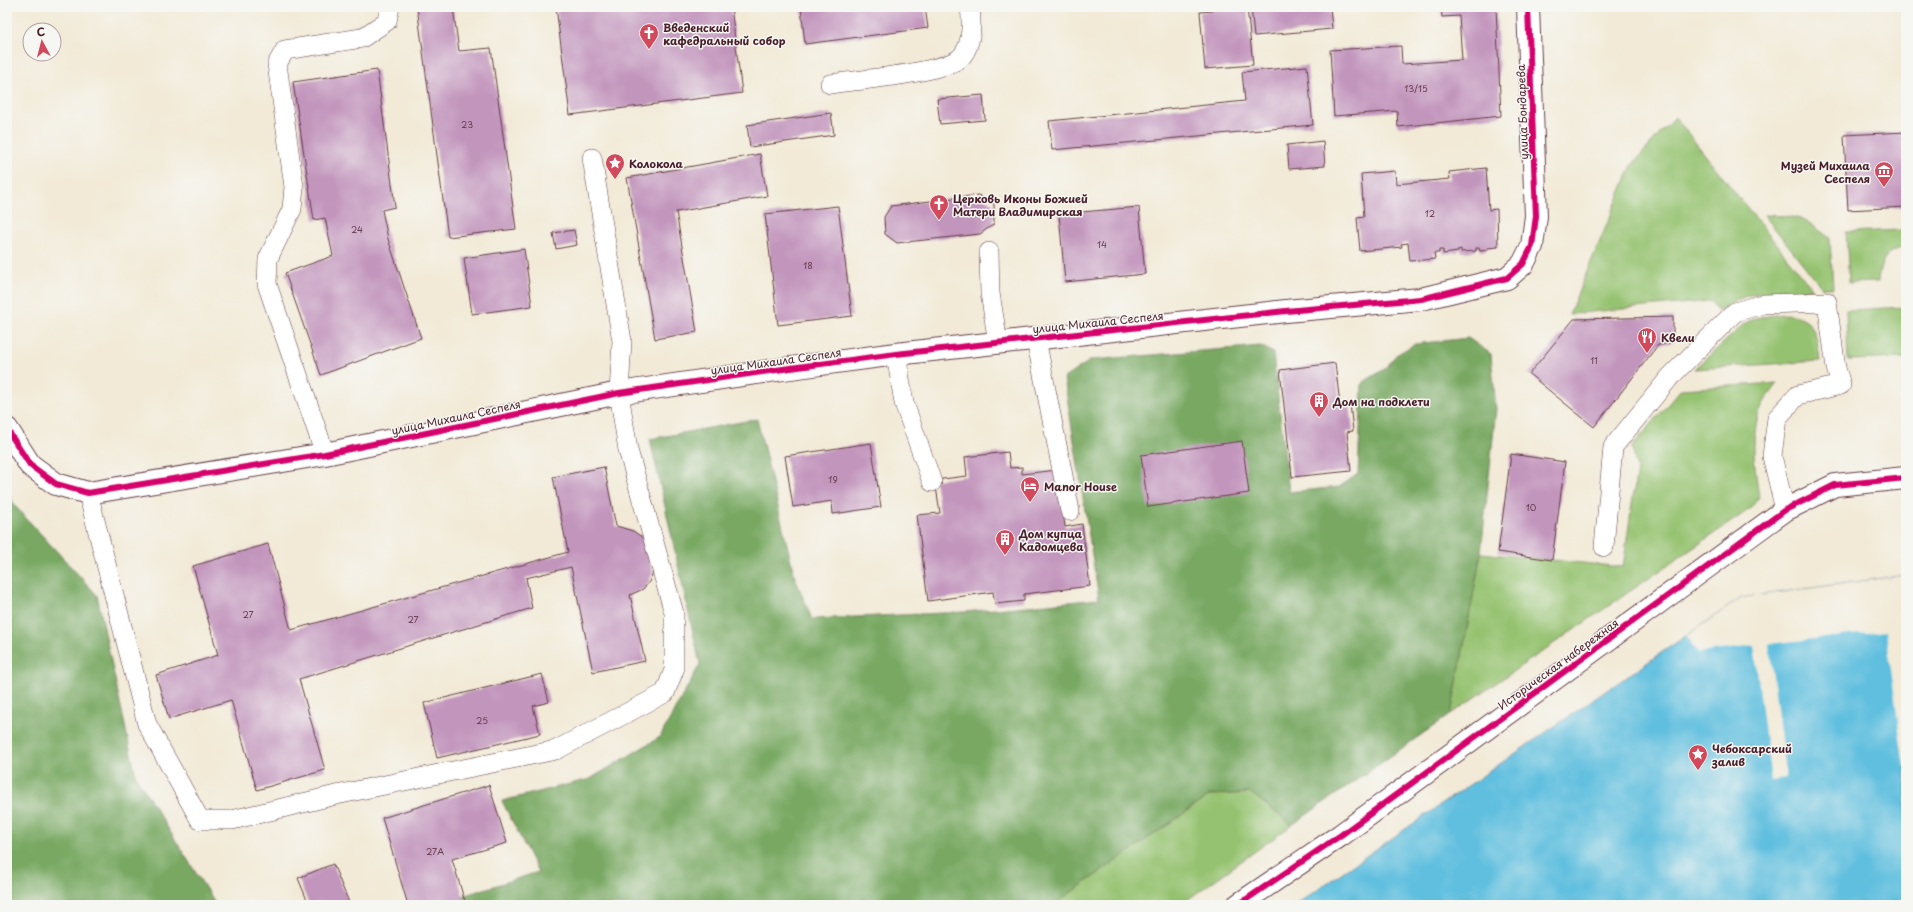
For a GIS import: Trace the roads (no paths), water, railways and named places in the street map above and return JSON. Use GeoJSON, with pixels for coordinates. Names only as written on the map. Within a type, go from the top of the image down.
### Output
{"type":"FeatureCollection","features":[{"type":"Feature","properties":{"kind":"street","name":"улица Бондарева"},"geometry":{"type":"LineString","coordinates":[[1528,7],[1536,216]]}},
{"type":"Feature","properties":{"kind":"street","name":"улица Михаила Сеспеля"},"geometry":{"type":"LineString","coordinates":[[7,429],[30,465],[56,484],[88,493],[326,454],[619,393],[896,354],[1036,340],[1286,311],[1421,299],[1507,278],[1523,264],[1532,246],[1536,216]]}},
{"type":"Feature","properties":{"kind":"street","name":"Историческая набережная"},"geometry":{"type":"LineString","coordinates":[[1238,905],[1341,835],[1785,510],[1835,486],[1906,478]]}},
{"type":"Feature","properties":{"kind":"lane"},"geometry":{"type":"LineString","coordinates":[[326,454],[268,284],[268,259],[292,209],[294,187],[277,64],[285,50],[362,38],[387,21],[390,7]]}},
{"type":"Feature","properties":{"kind":"lane"},"geometry":{"type":"LineString","coordinates":[[830,84],[940,68],[959,58],[969,44],[972,20],[970,7]]}},
{"type":"Feature","properties":{"kind":"lane"},"geometry":{"type":"LineString","coordinates":[[88,493],[147,724],[200,820],[232,820],[336,795],[556,750],[665,694],[674,670],[674,613],[628,450],[619,393],[622,341],[592,158]]}},
{"type":"Feature","properties":{"kind":"lane"},"geometry":{"type":"LineString","coordinates":[[989,252],[990,293],[998,343]]}},
{"type":"Feature","properties":{"kind":"lane"},"geometry":{"type":"LineString","coordinates":[[1604,547],[1613,447],[1670,377],[1735,312],[1763,304],[1827,302],[1836,368],[1841,385],[1798,395],[1777,418],[1772,456],[1785,510]]}},
{"type":"Feature","properties":{"kind":"lane"},"geometry":{"type":"LineString","coordinates":[[1036,340],[1070,511]]}},
{"type":"Feature","properties":{"kind":"lane"},"geometry":{"type":"LineString","coordinates":[[896,354],[904,403],[932,482]]}},
{"type":"Feature","properties":{"kind":"water","name":"Чебоксарский залив"},"geometry":{"type":"Polygon","coordinates":[[[1906,575],[1906,905],[1295,905],[1741,598],[1906,575]]]}},
{"type":"Feature","properties":{"kind":"place","name":"Введенский кафедральный собор"},"geometry":{"type":"Point","coordinates":[649,50]}},
{"type":"Feature","properties":{"kind":"place","name":"Колокола"},"geometry":{"type":"Point","coordinates":[615,180]}},
{"type":"Feature","properties":{"kind":"place","name":"Музей Михаила Сеспеля"},"geometry":{"type":"Point","coordinates":[1884,188]}},
{"type":"Feature","properties":{"kind":"place","name":"Церковь Иконы Божией Матери Владимирская"},"geometry":{"type":"Point","coordinates":[939,221]}},
{"type":"Feature","properties":{"kind":"place","name":"Квели"},"geometry":{"type":"Point","coordinates":[1647,354]}},
{"type":"Feature","properties":{"kind":"place","name":"Дом на подклети"},"geometry":{"type":"Point","coordinates":[1319,418]}},
{"type":"Feature","properties":{"kind":"place","name":"Manor House"},"geometry":{"type":"Point","coordinates":[1030,503]}},
{"type":"Feature","properties":{"kind":"place","name":"Дом купца Кадомцева"},"geometry":{"type":"Point","coordinates":[1005,556]}},
{"type":"Feature","properties":{"kind":"place","name":"Чебоксарский залив"},"geometry":{"type":"Point","coordinates":[1698,771]}}]}
